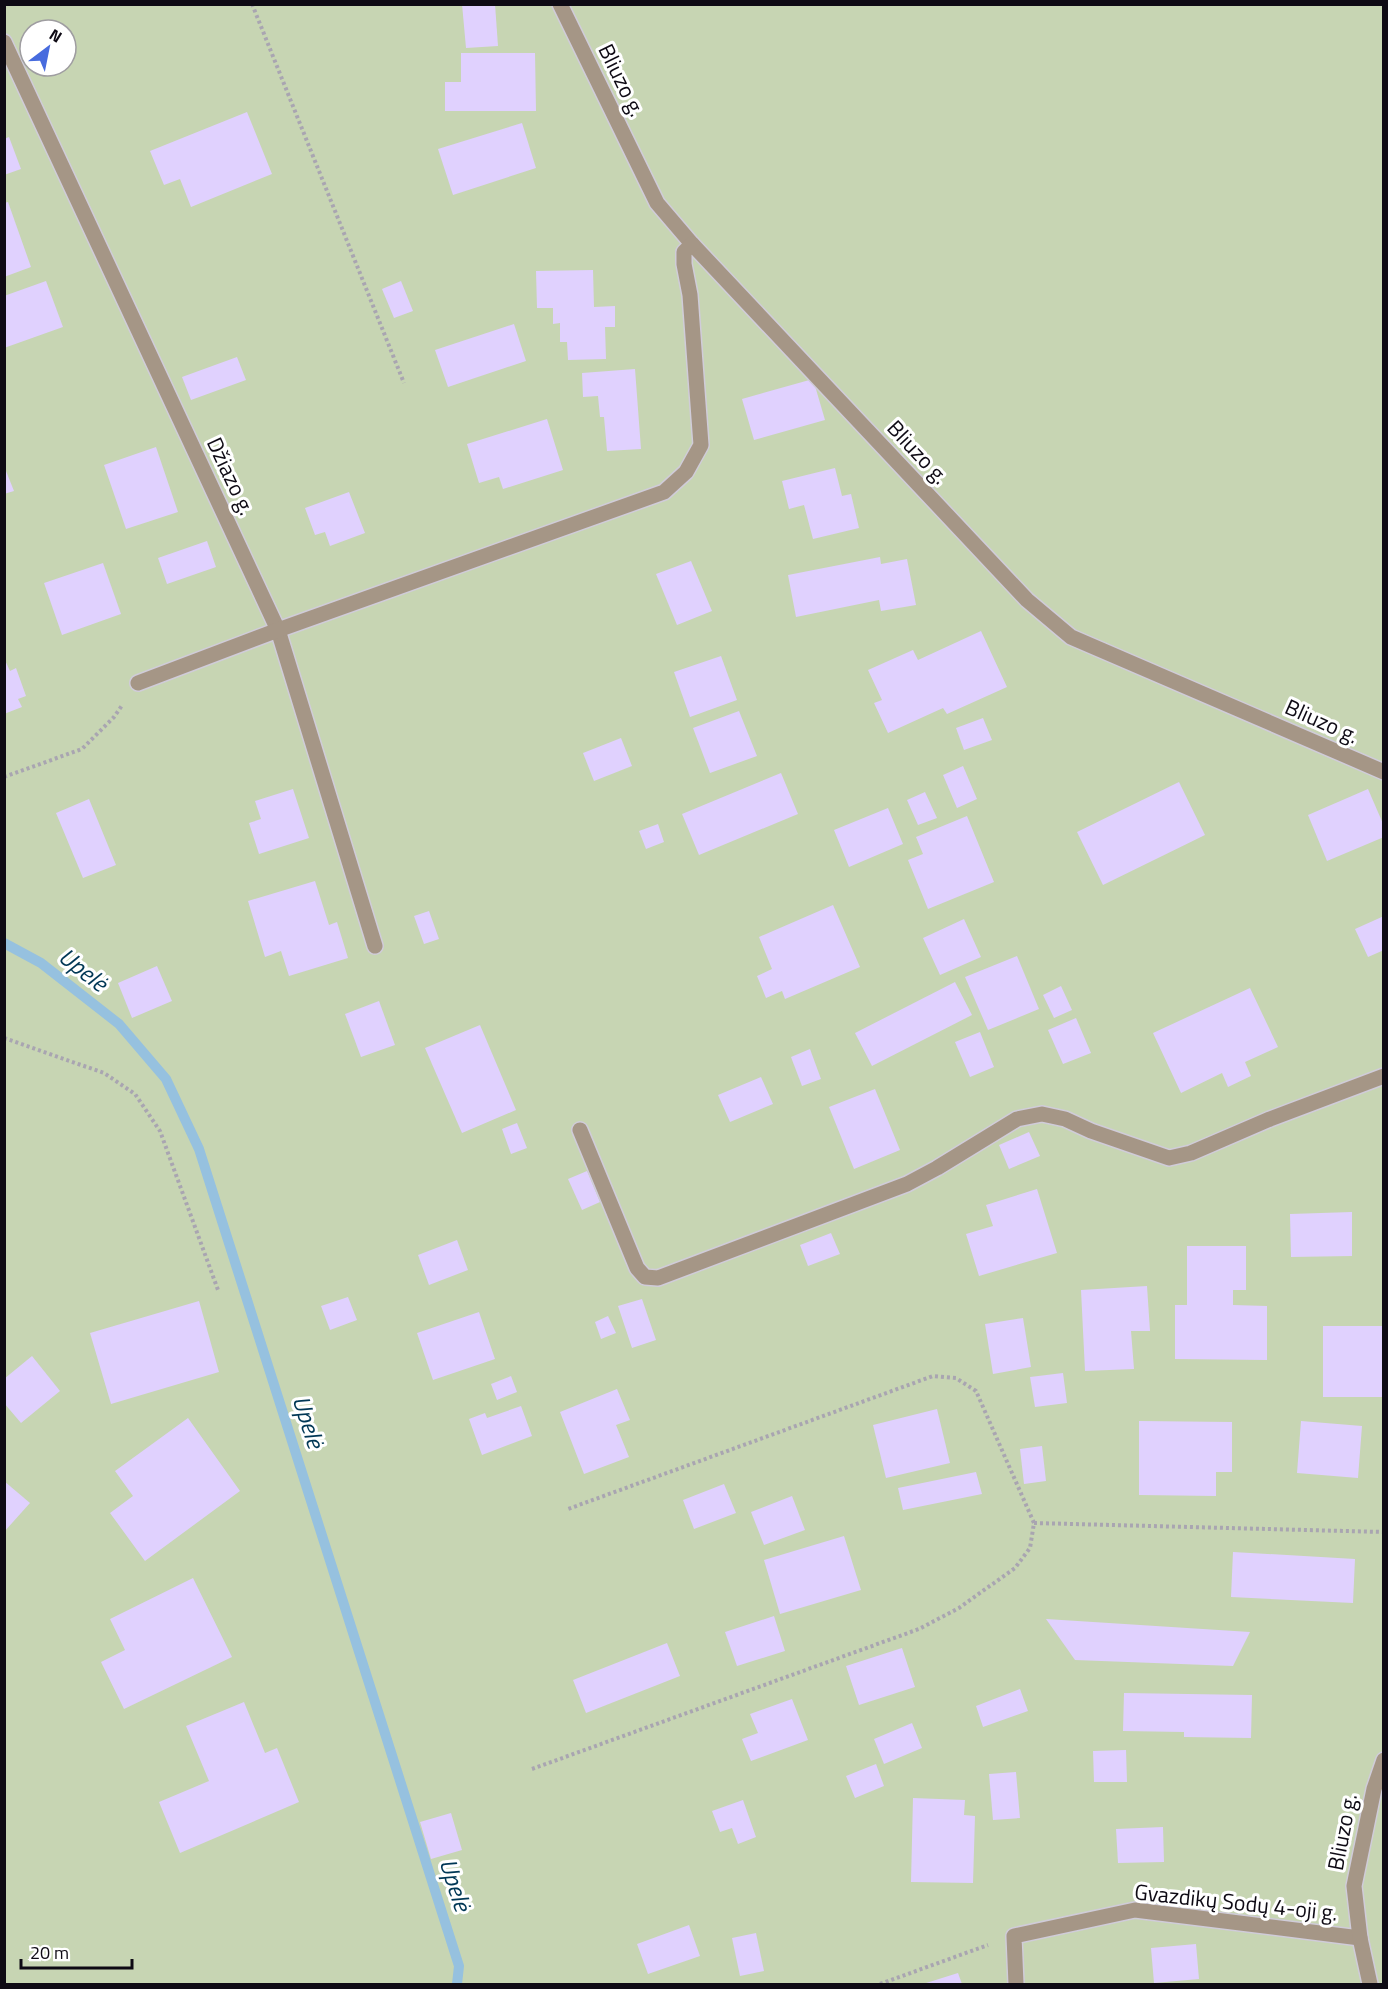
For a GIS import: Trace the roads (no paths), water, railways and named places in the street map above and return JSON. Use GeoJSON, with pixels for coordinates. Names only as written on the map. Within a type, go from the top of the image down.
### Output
{"type":"FeatureCollection","features":[{"type":"Feature","properties":{"kind":"street","name":"Bliuzo g."},"geometry":{"type":"LineString","coordinates":[[560,4],[657,204],[1027,600],[1071,637],[1383,772]]}},
{"type":"Feature","properties":{"kind":"street","name":"Džiazo g."},"geometry":{"type":"LineString","coordinates":[[4,42],[278,630],[375,946]]}},
{"type":"Feature","properties":{"kind":"street"},"geometry":{"type":"LineString","coordinates":[[138,682],[664,492],[686,472],[701,445],[690,295],[684,264],[684,252],[692,244]]}},
{"type":"Feature","properties":{"kind":"street"},"geometry":{"type":"LineString","coordinates":[[580,1130],[638,1268],[645,1277],[658,1278],[907,1184],[1017,1119],[1042,1114],[1065,1119],[1091,1131],[1169,1158],[1191,1153],[1270,1119],[1383,1076]]}},
{"type":"Feature","properties":{"kind":"street","name":"Bliuzo g."},"geometry":{"type":"LineString","coordinates":[[1370,1984],[1360,1938],[1354,1887],[1374,1789],[1383,1760]]}},
{"type":"Feature","properties":{"kind":"street","name":"Gvazdikų Sodų 4-oji g."},"geometry":{"type":"LineString","coordinates":[[1016,1984],[1014,1936],[1135,1910],[1360,1938]]}},
{"type":"Feature","properties":{"kind":"waterway","name":"Upelė"},"geometry":{"type":"LineString","coordinates":[[4,943],[41,963],[119,1024],[166,1079],[199,1149],[459,1966],[457,1984]]}}]}
